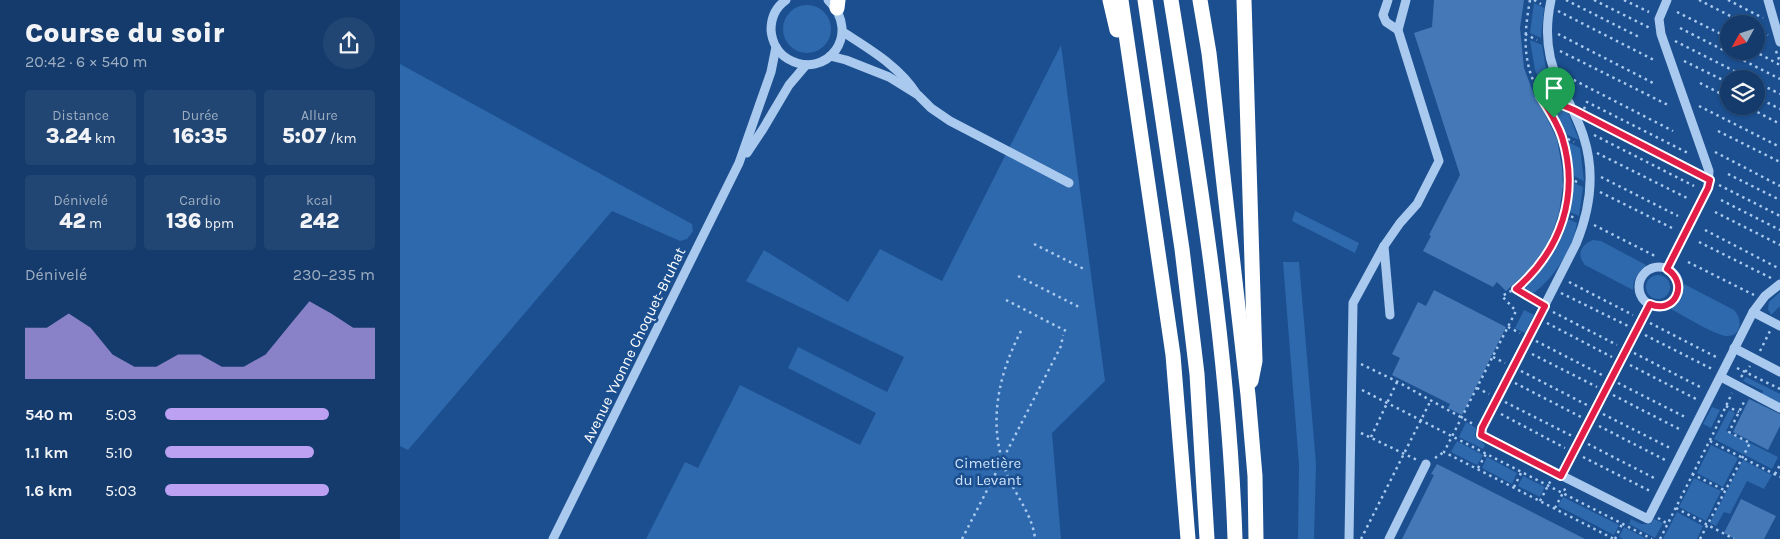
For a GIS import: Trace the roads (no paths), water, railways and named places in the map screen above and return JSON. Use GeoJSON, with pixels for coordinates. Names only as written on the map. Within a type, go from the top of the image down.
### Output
{"type":"FeatureCollection","features":[{"type":"Feature","properties":{"kind":"highway"},"geometry":{"type":"LineString","coordinates":[[1110,0],[1120,45],[1132,65]]}},
{"type":"Feature","properties":{"kind":"highway"},"geometry":{"type":"LineString","coordinates":[[1121,0],[1173,355],[1188,539]]}},
{"type":"Feature","properties":{"kind":"highway"},"geometry":{"type":"LineString","coordinates":[[1145,0],[1181,240],[1197,374],[1207,539]]}},
{"type":"Feature","properties":{"kind":"highway"},"geometry":{"type":"LineString","coordinates":[[1171,0],[1216,296],[1233,468],[1235,539]]}},
{"type":"Feature","properties":{"kind":"highway"},"geometry":{"type":"LineString","coordinates":[[1200,0],[1209,53],[1248,395],[1255,476],[1256,539]]}},
{"type":"Feature","properties":{"kind":"highway"},"geometry":{"type":"LineString","coordinates":[[1244,0],[1255,361],[1248,395]]}},
{"type":"Feature","properties":{"kind":"street"},"geometry":{"type":"LineString","coordinates":[[1388,0],[1384,15],[1386,22],[1398,30]]}},
{"type":"Feature","properties":{"kind":"street"},"geometry":{"type":"LineString","coordinates":[[1349,539],[1353,303],[1384,246],[1400,223],[1417,204],[1439,161],[1398,30],[1406,0]]}},
{"type":"Feature","properties":{"kind":"street"},"geometry":{"type":"LineString","coordinates":[[1552,0],[1547,23],[1547,44],[1558,81],[1574,110],[1586,148],[1590,188],[1584,222],[1576,244],[1482,428],[1481,435],[1648,519],[1712,394],[1718,374],[1727,363],[1753,312],[1766,296],[1780,284]]}},
{"type":"Feature","properties":{"kind":"street"},"geometry":{"type":"LineString","coordinates":[[1667,0],[1661,12],[1658,25],[1709,171],[1710,180],[1708,188],[1667,269]]}},
{"type":"Feature","properties":{"kind":"street"},"geometry":{"type":"LineString","coordinates":[[1768,0],[1780,42]]}},
{"type":"Feature","properties":{"kind":"street"},"geometry":{"type":"LineString","coordinates":[[782,1],[775,12],[771,24],[772,36],[776,47],[784,56],[794,62],[806,65],[823,61],[836,49],[843,32],[842,20],[834,3]]}},
{"type":"Feature","properties":{"kind":"street"},"geometry":{"type":"LineString","coordinates":[[843,32],[896,69],[909,81],[918,95],[931,108],[950,121],[1069,183]]}},
{"type":"Feature","properties":{"kind":"street","name":"Avenue Yvonne Choquet-Bruhat"},"geometry":{"type":"LineString","coordinates":[[740,164],[771,72],[776,47]]}},
{"type":"Feature","properties":{"kind":"street"},"geometry":{"type":"LineString","coordinates":[[830,56],[889,77],[918,95]]}},
{"type":"Feature","properties":{"kind":"street","name":"Avenue Yvonne Choquet-Bruhat"},"geometry":{"type":"LineString","coordinates":[[553,539],[740,164],[789,84],[806,65]]}},
{"type":"Feature","properties":{"kind":"street"},"geometry":{"type":"LineString","coordinates":[[1384,246],[1390,315]]}},
{"type":"Feature","properties":{"kind":"street"},"geometry":{"type":"LineString","coordinates":[[1656,267],[1667,269],[1678,280],[1678,293],[1675,299],[1665,306],[1658,307],[1642,298],[1639,292],[1641,278],[1650,269],[1656,267]]}},
{"type":"Feature","properties":{"kind":"street"},"geometry":{"type":"LineString","coordinates":[[1562,477],[1650,304]]}},
{"type":"Feature","properties":{"kind":"street"},"geometry":{"type":"LineString","coordinates":[[1753,312],[1777,325]]}},
{"type":"Feature","properties":{"kind":"street"},"geometry":{"type":"LineString","coordinates":[[1734,348],[1780,372]]}},
{"type":"Feature","properties":{"kind":"street"},"geometry":{"type":"LineString","coordinates":[[1718,374],[1780,408]]}},
{"type":"Feature","properties":{"kind":"street"},"geometry":{"type":"LineString","coordinates":[[1389,539],[1426,464]]}},
{"type":"Feature","properties":{"kind":"park label","name":"Cimetière du Levant"},"geometry":{"type":"Point","coordinates":[988,472]}}]}
